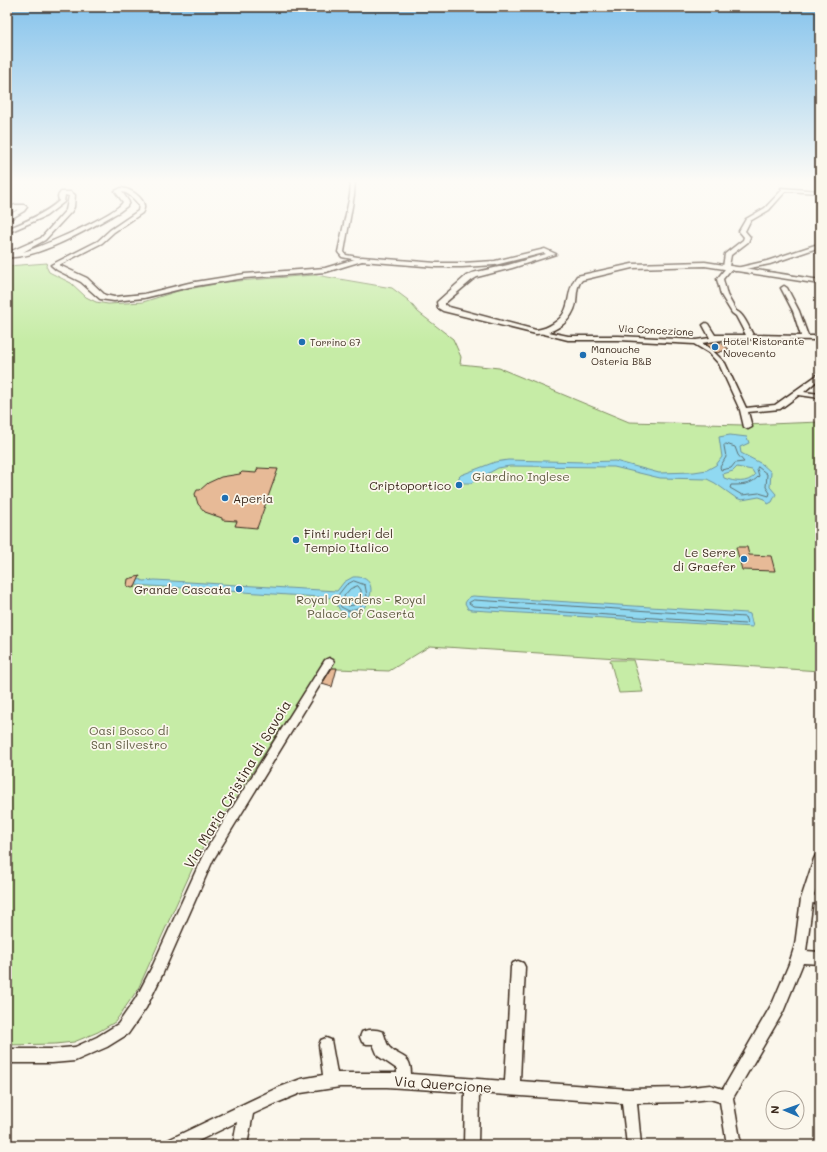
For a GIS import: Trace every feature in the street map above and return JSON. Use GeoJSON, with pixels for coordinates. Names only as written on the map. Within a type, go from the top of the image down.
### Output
{"type":"FeatureCollection","features":[{"type":"Feature","properties":{"kind":"street"},"geometry":{"type":"LineString","coordinates":[[47,235],[43,239],[24,249],[8,255],[15,256],[26,253],[52,244],[70,235]]}},
{"type":"Feature","properties":{"kind":"street"},"geometry":{"type":"LineString","coordinates":[[108,235],[100,242],[54,264],[58,269],[84,280],[103,297],[140,297],[189,285],[234,277],[267,273],[326,270],[362,259]]}},
{"type":"Feature","properties":{"kind":"street"},"geometry":{"type":"LineString","coordinates":[[339,266],[344,259],[341,252],[344,235]]}},
{"type":"Feature","properties":{"kind":"street"},"geometry":{"type":"LineString","coordinates":[[730,268],[728,254],[746,241],[747,237],[745,235]]}},
{"type":"Feature","properties":{"kind":"street"},"geometry":{"type":"LineString","coordinates":[[750,336],[739,316],[734,312],[724,295],[720,279],[730,268],[768,264],[815,247]]}},
{"type":"Feature","properties":{"kind":"street"},"geometry":{"type":"LineString","coordinates":[[344,256],[362,259],[398,260],[436,265],[462,265],[495,263],[538,252],[551,252],[553,254],[551,256],[475,275],[469,278],[441,302],[441,306],[455,312],[511,327],[539,332],[546,331],[564,322],[573,303],[575,284],[580,278],[637,266],[691,263],[820,282]]}},
{"type":"Feature","properties":{"kind":"street"},"geometry":{"type":"LineString","coordinates":[[784,288],[796,311],[805,338]]}},
{"type":"Feature","properties":{"kind":"street"},"geometry":{"type":"LineString","coordinates":[[706,325],[713,337],[723,337]]}},
{"type":"Feature","properties":{"kind":"street","name":"Via Concezione"},"geometry":{"type":"LineString","coordinates":[[539,332],[568,338],[619,338],[696,342],[723,337],[750,336],[820,338]]}},
{"type":"Feature","properties":{"kind":"street"},"geometry":{"type":"LineString","coordinates":[[696,342],[711,352],[722,363],[744,410],[748,427]]}},
{"type":"Feature","properties":{"kind":"street"},"geometry":{"type":"LineString","coordinates":[[744,410],[776,407],[798,393],[820,375]]}},
{"type":"Feature","properties":{"kind":"street"},"geometry":{"type":"LineString","coordinates":[[798,393],[820,396]]}},
{"type":"Feature","properties":{"kind":"street","name":"Via Maria Cristina di Savoia"},"geometry":{"type":"LineString","coordinates":[[7,1056],[52,1056],[75,1054],[102,1042],[123,1029],[141,1003],[158,969],[208,856],[329,662]]}},
{"type":"Feature","properties":{"kind":"street"},"geometry":{"type":"LineString","coordinates":[[734,1145],[726,1097],[778,1007],[798,956],[814,900],[820,859]]}},
{"type":"Feature","properties":{"kind":"street"},"geometry":{"type":"LineString","coordinates":[[798,956],[820,958]]}},
{"type":"Feature","properties":{"kind":"street"},"geometry":{"type":"LineString","coordinates":[[512,1089],[518,967]]}},
{"type":"Feature","properties":{"kind":"street"},"geometry":{"type":"LineString","coordinates":[[367,1037],[378,1037],[384,1051],[404,1065],[404,1080]]}},
{"type":"Feature","properties":{"kind":"street"},"geometry":{"type":"LineString","coordinates":[[326,1045],[331,1081]]}},
{"type":"Feature","properties":{"kind":"street","name":"Via Quercione"},"geometry":{"type":"LineString","coordinates":[[172,1145],[275,1096],[301,1086],[331,1081],[404,1080],[512,1089],[630,1096],[683,1095],[710,1092],[726,1097]]}},
{"type":"Feature","properties":{"kind":"street"},"geometry":{"type":"LineString","coordinates":[[471,1145],[472,1085]]}},
{"type":"Feature","properties":{"kind":"street"},"geometry":{"type":"LineString","coordinates":[[630,1096],[634,1145]]}},
{"type":"Feature","properties":{"kind":"street"},"geometry":{"type":"LineString","coordinates":[[240,1145],[247,1110]]}},
{"type":"Feature","properties":{"kind":"green space"},"geometry":{"type":"Polygon","coordinates":[[[47,263],[46,266],[49,272],[71,283],[86,297],[96,302],[108,304],[143,302],[178,291],[226,282],[316,275],[392,288],[408,300],[418,312],[453,339],[461,357],[460,364],[499,368],[629,422],[743,425],[820,422],[820,671],[430,646],[389,671],[337,669],[322,665],[199,854],[138,989],[115,1022],[98,1032],[74,1042],[7,1045],[7,266],[47,263]]]}},
{"type":"Feature","properties":{"kind":"green space"},"geometry":{"type":"Polygon","coordinates":[[[610,660],[633,660],[643,692],[619,693],[610,660]]]}},
{"type":"Feature","properties":{"kind":"water"},"geometry":{"type":"Polygon","coordinates":[[[730,435],[747,437],[749,443],[740,447],[741,453],[762,464],[771,472],[770,487],[776,494],[772,502],[768,504],[765,499],[759,497],[742,500],[736,498],[707,479],[660,478],[614,467],[510,466],[498,468],[471,483],[462,483],[458,481],[461,475],[495,462],[508,460],[584,462],[615,461],[659,473],[707,470],[716,465],[722,457],[719,437],[730,435]],[[737,467],[733,471],[723,474],[724,478],[745,481],[755,475],[752,470],[737,467]]]}},
{"type":"Feature","properties":{"kind":"water"},"geometry":{"type":"Polygon","coordinates":[[[353,577],[365,579],[371,586],[370,596],[365,606],[358,613],[349,616],[341,612],[335,598],[135,585],[139,579],[143,581],[155,580],[337,591],[344,582],[353,577]]]}},
{"type":"Feature","properties":{"kind":"water"},"geometry":{"type":"Polygon","coordinates":[[[473,596],[747,613],[750,614],[753,627],[472,610],[468,609],[465,603],[469,597],[473,596]]]}},
{"type":"Feature","properties":{"kind":"building","name":"Hotel Ristorante Novecento"},"geometry":{"type":"Polygon","coordinates":[[[720,342],[729,349],[717,353],[706,344],[720,342]]]}},
{"type":"Feature","properties":{"kind":"building","name":"Aperia"},"geometry":{"type":"Polygon","coordinates":[[[258,468],[278,469],[257,528],[235,526],[237,521],[222,520],[222,518],[205,512],[198,504],[195,494],[197,490],[200,490],[208,483],[221,477],[240,474],[242,472],[256,473],[258,468]]]}},
{"type":"Feature","properties":{"kind":"building"},"geometry":{"type":"Polygon","coordinates":[[[736,547],[747,547],[749,555],[771,556],[775,571],[742,570],[736,547]]]}},
{"type":"Feature","properties":{"kind":"building"},"geometry":{"type":"Polygon","coordinates":[[[140,576],[135,587],[132,588],[127,586],[128,579],[140,576]]]}},
{"type":"Feature","properties":{"kind":"building"},"geometry":{"type":"Polygon","coordinates":[[[332,668],[337,668],[332,687],[322,684],[332,668]]]}},
{"type":"Feature","properties":{"kind":"place","name":"Torrino 67"},"geometry":{"type":"Point","coordinates":[302,342]}},
{"type":"Feature","properties":{"kind":"place","name":"Hotel Ristorante Novecento"},"geometry":{"type":"Point","coordinates":[715,347]}},
{"type":"Feature","properties":{"kind":"place","name":"Manouche Osteria B&B"},"geometry":{"type":"Point","coordinates":[583,355]}},
{"type":"Feature","properties":{"kind":"place","name":"Criptoportico"},"geometry":{"type":"Point","coordinates":[459,485]}},
{"type":"Feature","properties":{"kind":"place","name":"Aperia"},"geometry":{"type":"Point","coordinates":[225,498]}},
{"type":"Feature","properties":{"kind":"place","name":"Finti ruderi del Tempio Italico"},"geometry":{"type":"Point","coordinates":[296,540]}},
{"type":"Feature","properties":{"kind":"place","name":"Le Serre di Graefer"},"geometry":{"type":"Point","coordinates":[744,559]}},
{"type":"Feature","properties":{"kind":"place","name":"Grande Cascata"},"geometry":{"type":"Point","coordinates":[239,589]}},
{"type":"Feature","properties":{"kind":"park label","name":"Giardino Inglese"},"geometry":{"type":"Point","coordinates":[521,476]}},
{"type":"Feature","properties":{"kind":"park label","name":"Royal Gardens - Royal Palace of Caserta"},"geometry":{"type":"Point","coordinates":[361,606]}},
{"type":"Feature","properties":{"kind":"park label","name":"Oasi Bosco di San Silvestro"},"geometry":{"type":"Point","coordinates":[129,737]}}]}
